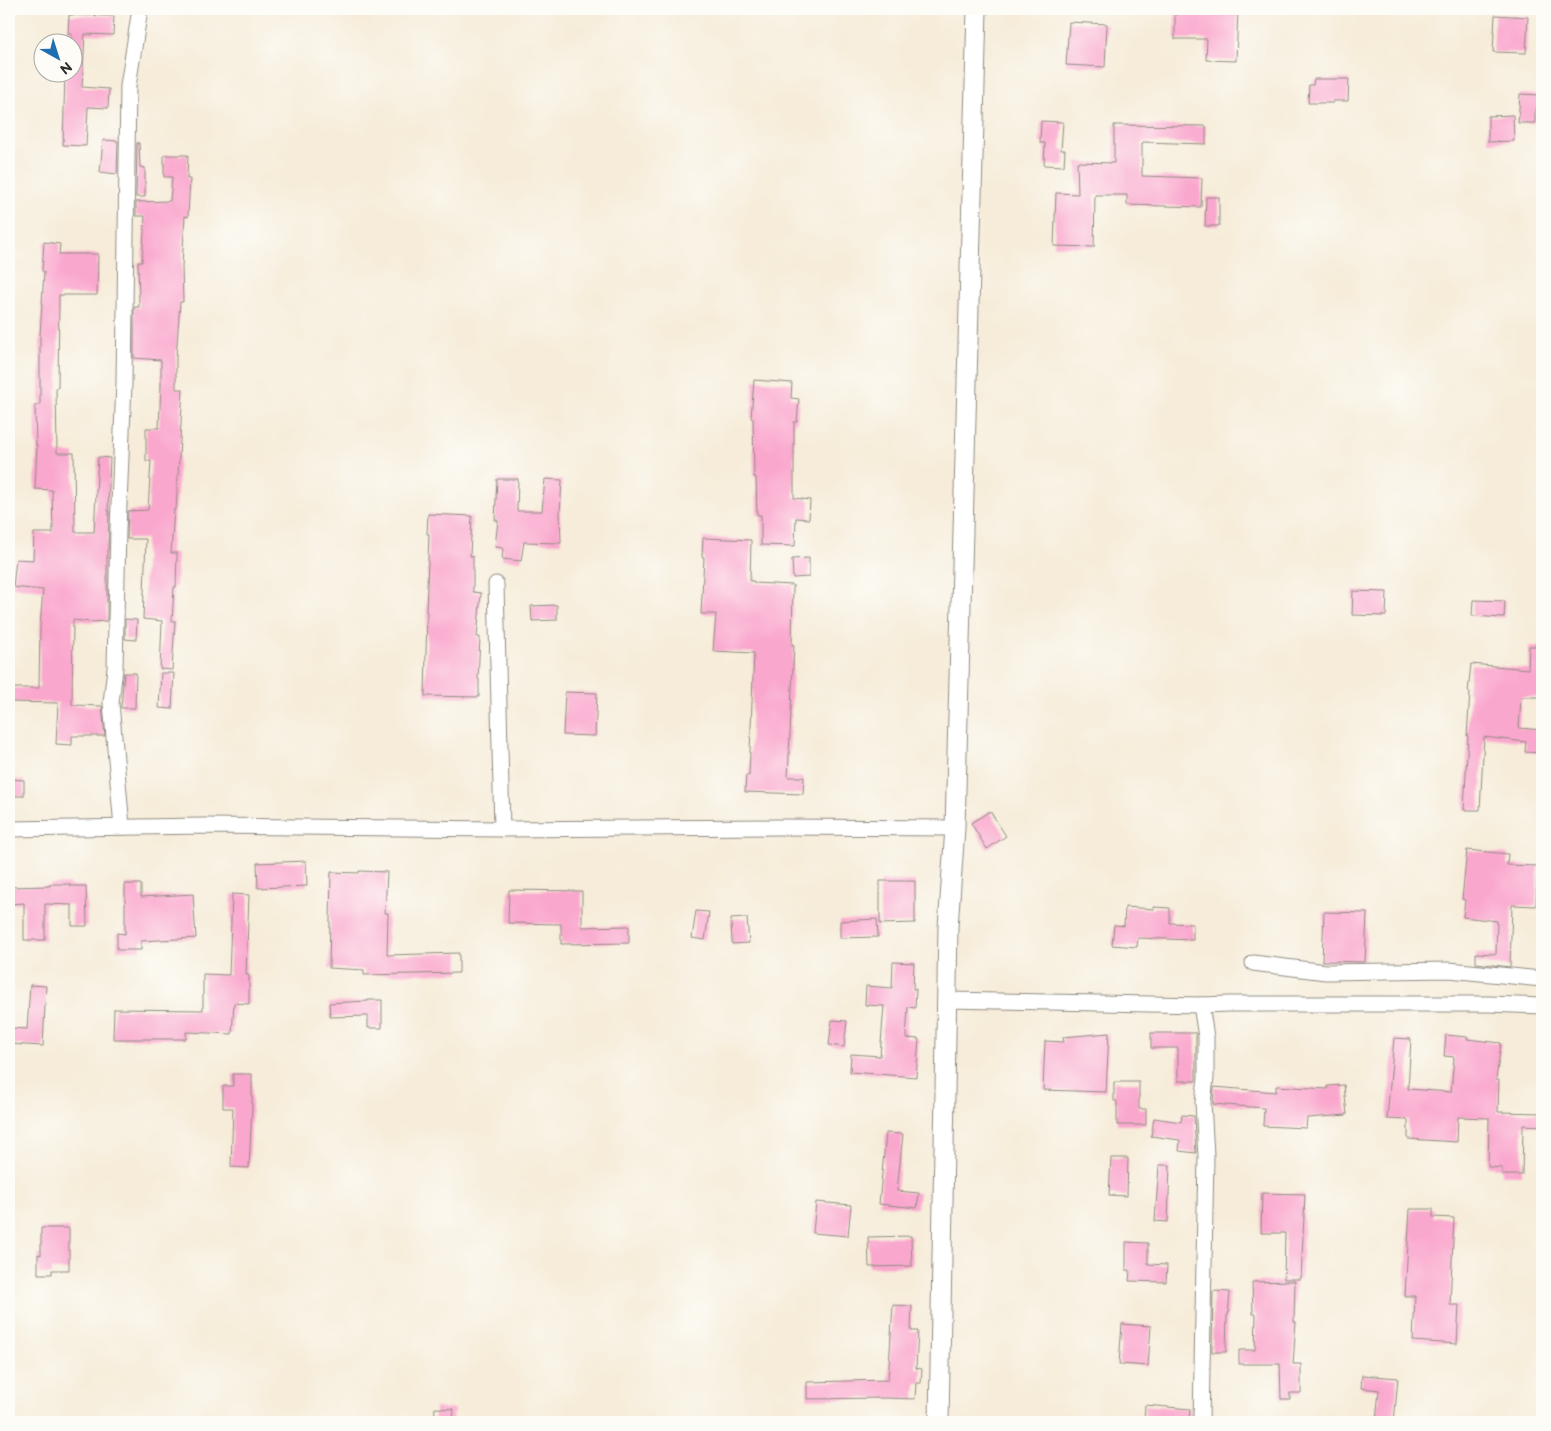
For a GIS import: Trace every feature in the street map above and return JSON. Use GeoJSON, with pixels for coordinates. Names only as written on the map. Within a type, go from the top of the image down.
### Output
{"type":"FeatureCollection","features":[{"type":"Feature","properties":{"kind":"street"},"geometry":{"type":"LineString","coordinates":[[122,827],[111,703],[115,668],[124,383],[128,86],[140,9]]}},
{"type":"Feature","properties":{"kind":"street"},"geometry":{"type":"LineString","coordinates":[[939,1422],[948,927],[955,828],[977,9]]}},
{"type":"Feature","properties":{"kind":"street"},"geometry":{"type":"LineString","coordinates":[[496,584],[502,829]]}},
{"type":"Feature","properties":{"kind":"street"},"geometry":{"type":"LineString","coordinates":[[9,829],[203,826],[502,829],[955,828]]}},
{"type":"Feature","properties":{"kind":"street"},"geometry":{"type":"LineString","coordinates":[[1253,963],[1326,972],[1449,970],[1542,979]]}},
{"type":"Feature","properties":{"kind":"street"},"geometry":{"type":"LineString","coordinates":[[947,1000],[1200,1005],[1489,1004],[1542,1006]]}},
{"type":"Feature","properties":{"kind":"street"},"geometry":{"type":"LineString","coordinates":[[1200,1005],[1206,1037],[1206,1078],[1203,1102],[1206,1156],[1201,1422]]}},
{"type":"Feature","properties":{"kind":"building"},"geometry":{"type":"Polygon","coordinates":[[[1205,9],[1238,9],[1236,61],[1206,60],[1207,39],[1175,39],[1175,12],[1205,11],[1205,9]]]}},
{"type":"Feature","properties":{"kind":"building"},"geometry":{"type":"Polygon","coordinates":[[[69,15],[114,16],[113,35],[85,34],[82,87],[109,89],[108,108],[88,107],[86,146],[63,145],[65,82],[82,82],[82,32],[68,32],[69,15]]]}},
{"type":"Feature","properties":{"kind":"building"},"geometry":{"type":"Polygon","coordinates":[[[1495,15],[1528,17],[1526,53],[1493,52],[1495,15]]]}},
{"type":"Feature","properties":{"kind":"building"},"geometry":{"type":"Polygon","coordinates":[[[1069,22],[1107,24],[1105,67],[1066,65],[1069,22]]]}},
{"type":"Feature","properties":{"kind":"building"},"geometry":{"type":"Polygon","coordinates":[[[1314,79],[1349,79],[1348,101],[1308,103],[1309,85],[1313,85],[1314,79]]]}},
{"type":"Feature","properties":{"kind":"building"},"geometry":{"type":"Polygon","coordinates":[[[1520,94],[1540,95],[1539,110],[1535,110],[1535,123],[1518,123],[1520,94]]]}},
{"type":"Feature","properties":{"kind":"building"},"geometry":{"type":"Polygon","coordinates":[[[1513,115],[1514,141],[1488,142],[1488,116],[1513,115]]]}},
{"type":"Feature","properties":{"kind":"building"},"geometry":{"type":"Polygon","coordinates":[[[1041,121],[1063,122],[1061,150],[1065,150],[1064,166],[1044,165],[1045,143],[1040,143],[1041,121]]]}},
{"type":"Feature","properties":{"kind":"building"},"geometry":{"type":"Polygon","coordinates":[[[1114,125],[1206,126],[1206,144],[1143,142],[1142,145],[1142,176],[1202,178],[1201,207],[1127,205],[1127,195],[1095,195],[1094,247],[1054,246],[1056,193],[1078,194],[1077,162],[1114,163],[1114,125]]]}},
{"type":"Feature","properties":{"kind":"building"},"geometry":{"type":"Polygon","coordinates":[[[103,140],[118,141],[117,174],[100,172],[103,140]]]}},
{"type":"Feature","properties":{"kind":"building"},"geometry":{"type":"Polygon","coordinates":[[[137,143],[139,143],[140,167],[145,168],[145,197],[136,197],[137,143]]]}},
{"type":"Feature","properties":{"kind":"building"},"geometry":{"type":"Polygon","coordinates":[[[164,155],[188,155],[187,179],[190,179],[188,217],[185,216],[182,266],[183,302],[180,302],[176,358],[176,389],[183,389],[176,509],[174,509],[171,553],[177,553],[172,621],[175,621],[172,670],[160,669],[162,621],[143,619],[146,539],[127,539],[128,511],[148,510],[151,461],[146,461],[146,428],[159,428],[161,386],[161,360],[134,358],[134,307],[139,307],[138,262],[142,262],[145,216],[136,216],[136,202],[170,201],[172,177],[164,177],[164,155]]]}},
{"type":"Feature","properties":{"kind":"building"},"geometry":{"type":"Polygon","coordinates":[[[1206,197],[1219,197],[1219,226],[1205,226],[1206,197]]]}},
{"type":"Feature","properties":{"kind":"building"},"geometry":{"type":"Polygon","coordinates":[[[44,242],[60,244],[59,254],[98,254],[97,295],[59,295],[58,388],[56,388],[57,453],[74,453],[75,532],[94,532],[98,457],[110,458],[107,621],[73,620],[72,705],[102,706],[105,736],[72,736],[72,745],[56,744],[58,703],[9,702],[9,688],[39,688],[43,590],[13,587],[16,559],[33,560],[34,533],[53,533],[52,490],[35,489],[37,445],[35,405],[40,405],[40,335],[44,242]]]}},
{"type":"Feature","properties":{"kind":"building"},"geometry":{"type":"Polygon","coordinates":[[[754,380],[792,383],[791,398],[799,399],[797,422],[794,422],[794,498],[810,500],[809,519],[796,518],[795,546],[761,545],[761,515],[757,515],[753,419],[751,418],[754,380]]]}},
{"type":"Feature","properties":{"kind":"building"},"geometry":{"type":"Polygon","coordinates":[[[497,479],[518,479],[517,511],[542,511],[545,479],[562,480],[561,543],[524,542],[521,561],[502,559],[503,548],[495,547],[498,520],[495,520],[497,479]]]}},
{"type":"Feature","properties":{"kind":"building"},"geometry":{"type":"Polygon","coordinates":[[[428,514],[472,516],[470,556],[473,556],[473,592],[481,593],[477,637],[480,637],[479,697],[425,696],[428,514]]]}},
{"type":"Feature","properties":{"kind":"building"},"geometry":{"type":"Polygon","coordinates":[[[703,538],[751,540],[750,581],[754,581],[754,583],[793,585],[792,645],[794,645],[788,777],[804,777],[803,794],[745,792],[746,775],[749,776],[754,653],[713,651],[716,614],[701,614],[703,538]]]}},
{"type":"Feature","properties":{"kind":"building"},"geometry":{"type":"Polygon","coordinates":[[[809,558],[809,577],[793,578],[792,559],[809,558]]]}},
{"type":"Feature","properties":{"kind":"building"},"geometry":{"type":"Polygon","coordinates":[[[1353,591],[1387,592],[1386,616],[1352,615],[1353,591]]]}},
{"type":"Feature","properties":{"kind":"building"},"geometry":{"type":"Polygon","coordinates":[[[1473,600],[1505,601],[1504,618],[1472,616],[1473,600]]]}},
{"type":"Feature","properties":{"kind":"building"},"geometry":{"type":"Polygon","coordinates":[[[557,605],[557,620],[532,621],[531,606],[557,605]]]}},
{"type":"Feature","properties":{"kind":"building"},"geometry":{"type":"Polygon","coordinates":[[[125,619],[137,620],[136,640],[125,639],[125,619]]]}},
{"type":"Feature","properties":{"kind":"building"},"geometry":{"type":"Polygon","coordinates":[[[1529,646],[1542,646],[1540,697],[1521,697],[1519,728],[1542,730],[1540,753],[1525,752],[1526,742],[1484,737],[1480,810],[1464,810],[1470,692],[1468,692],[1471,664],[1528,669],[1529,646]]]}},
{"type":"Feature","properties":{"kind":"building"},"geometry":{"type":"Polygon","coordinates":[[[124,673],[136,673],[135,708],[121,708],[124,673]]]}},
{"type":"Feature","properties":{"kind":"building"},"geometry":{"type":"Polygon","coordinates":[[[161,673],[174,673],[172,709],[159,708],[161,673]]]}},
{"type":"Feature","properties":{"kind":"building"},"geometry":{"type":"Polygon","coordinates":[[[565,692],[597,693],[595,736],[563,735],[565,692]]]}},
{"type":"Feature","properties":{"kind":"building"},"geometry":{"type":"Polygon","coordinates":[[[9,779],[24,780],[24,796],[9,796],[9,779]]]}},
{"type":"Feature","properties":{"kind":"building"},"geometry":{"type":"Polygon","coordinates":[[[990,811],[1006,836],[987,849],[971,823],[990,811]]]}},
{"type":"Feature","properties":{"kind":"building"},"geometry":{"type":"Polygon","coordinates":[[[1467,850],[1508,854],[1507,865],[1538,866],[1536,906],[1512,905],[1510,967],[1476,963],[1476,953],[1496,954],[1497,921],[1463,917],[1465,900],[1462,899],[1467,850]]]}},
{"type":"Feature","properties":{"kind":"building"},"geometry":{"type":"Polygon","coordinates":[[[306,861],[307,886],[258,888],[257,863],[306,861]]]}},
{"type":"Feature","properties":{"kind":"building"},"geometry":{"type":"Polygon","coordinates":[[[359,871],[387,872],[385,913],[388,913],[387,955],[459,953],[459,973],[364,975],[364,970],[329,968],[331,872],[359,873],[359,871]]]}},
{"type":"Feature","properties":{"kind":"building"},"geometry":{"type":"Polygon","coordinates":[[[880,881],[915,881],[915,923],[880,924],[880,881]]]}},
{"type":"Feature","properties":{"kind":"building"},"geometry":{"type":"Polygon","coordinates":[[[50,884],[86,886],[87,926],[72,926],[72,905],[45,904],[45,940],[24,940],[24,903],[9,904],[9,887],[50,886],[50,884]]]}},
{"type":"Feature","properties":{"kind":"building"},"geometry":{"type":"Polygon","coordinates":[[[125,884],[141,884],[141,897],[193,894],[196,938],[141,941],[141,950],[117,950],[117,933],[125,934],[125,884]]]}},
{"type":"Feature","properties":{"kind":"building"},"geometry":{"type":"Polygon","coordinates":[[[509,890],[582,891],[582,927],[629,926],[629,943],[561,944],[561,924],[508,923],[509,890]]]}},
{"type":"Feature","properties":{"kind":"building"},"geometry":{"type":"Polygon","coordinates":[[[232,894],[249,895],[246,975],[249,975],[249,1004],[234,1003],[232,1034],[186,1032],[186,1039],[113,1039],[114,1009],[203,1010],[203,974],[229,975],[232,894]]]}},
{"type":"Feature","properties":{"kind":"building"},"geometry":{"type":"Polygon","coordinates":[[[1125,907],[1170,908],[1170,923],[1193,924],[1193,940],[1138,938],[1137,947],[1112,945],[1114,925],[1124,926],[1125,907]]]}},
{"type":"Feature","properties":{"kind":"building"},"geometry":{"type":"Polygon","coordinates":[[[696,911],[709,912],[705,940],[692,938],[696,911]]]}},
{"type":"Feature","properties":{"kind":"building"},"geometry":{"type":"Polygon","coordinates":[[[1324,912],[1367,913],[1365,962],[1322,961],[1324,912]]]}},
{"type":"Feature","properties":{"kind":"building"},"geometry":{"type":"Polygon","coordinates":[[[747,918],[749,943],[732,944],[731,919],[747,918]]]}},
{"type":"Feature","properties":{"kind":"building"},"geometry":{"type":"Polygon","coordinates":[[[877,919],[878,937],[840,938],[840,921],[877,919]]]}},
{"type":"Feature","properties":{"kind":"building"},"geometry":{"type":"Polygon","coordinates":[[[893,962],[914,963],[913,989],[916,989],[915,1008],[908,1007],[906,1038],[919,1039],[916,1077],[850,1072],[851,1054],[880,1056],[884,1006],[865,1005],[866,986],[892,988],[893,962]]]}},
{"type":"Feature","properties":{"kind":"building"},"geometry":{"type":"Polygon","coordinates":[[[30,985],[46,986],[43,1046],[9,1044],[9,1028],[27,1029],[30,985]]]}},
{"type":"Feature","properties":{"kind":"building"},"geometry":{"type":"Polygon","coordinates":[[[382,1000],[382,1028],[368,1028],[368,1016],[330,1017],[329,1003],[382,1000]]]}},
{"type":"Feature","properties":{"kind":"building"},"geometry":{"type":"Polygon","coordinates":[[[832,1020],[847,1021],[844,1047],[829,1045],[832,1020]]]}},
{"type":"Feature","properties":{"kind":"building"},"geometry":{"type":"Polygon","coordinates":[[[1109,1033],[1106,1092],[1043,1090],[1045,1041],[1064,1042],[1063,1037],[1109,1033]]]}},
{"type":"Feature","properties":{"kind":"building"},"geometry":{"type":"Polygon","coordinates":[[[1151,1033],[1196,1033],[1196,1081],[1178,1081],[1178,1048],[1151,1048],[1151,1033]]]}},
{"type":"Feature","properties":{"kind":"building"},"geometry":{"type":"Polygon","coordinates":[[[1446,1035],[1501,1043],[1496,1080],[1499,1080],[1498,1112],[1542,1113],[1542,1126],[1523,1125],[1522,1175],[1502,1175],[1502,1168],[1488,1167],[1489,1118],[1458,1117],[1457,1142],[1408,1139],[1408,1120],[1387,1119],[1394,1038],[1411,1039],[1408,1089],[1451,1092],[1454,1057],[1444,1056],[1446,1035]]]}},
{"type":"Feature","properties":{"kind":"building"},"geometry":{"type":"Polygon","coordinates":[[[233,1074],[252,1074],[249,1168],[231,1167],[233,1108],[223,1108],[223,1086],[233,1086],[233,1074]]]}},
{"type":"Feature","properties":{"kind":"building"},"geometry":{"type":"Polygon","coordinates":[[[1114,1082],[1139,1082],[1139,1109],[1146,1109],[1146,1125],[1117,1125],[1117,1101],[1114,1101],[1114,1082]]]}},
{"type":"Feature","properties":{"kind":"building"},"geometry":{"type":"Polygon","coordinates":[[[1344,1085],[1347,1115],[1307,1118],[1306,1128],[1263,1126],[1264,1108],[1213,1104],[1214,1087],[1276,1092],[1276,1086],[1328,1089],[1328,1086],[1344,1085]]]}},
{"type":"Feature","properties":{"kind":"building"},"geometry":{"type":"Polygon","coordinates":[[[1182,1115],[1194,1116],[1196,1153],[1179,1151],[1180,1140],[1151,1136],[1154,1118],[1181,1122],[1182,1115]]]}},
{"type":"Feature","properties":{"kind":"building"},"geometry":{"type":"Polygon","coordinates":[[[886,1133],[903,1134],[897,1191],[919,1193],[917,1208],[879,1204],[886,1133]]]}},
{"type":"Feature","properties":{"kind":"building"},"geometry":{"type":"Polygon","coordinates":[[[1111,1158],[1128,1158],[1127,1196],[1109,1195],[1111,1158]]]}},
{"type":"Feature","properties":{"kind":"building"},"geometry":{"type":"Polygon","coordinates":[[[1159,1165],[1170,1165],[1168,1222],[1155,1221],[1159,1165]]]}},
{"type":"Feature","properties":{"kind":"building"},"geometry":{"type":"Polygon","coordinates":[[[1262,1193],[1305,1194],[1301,1279],[1284,1279],[1285,1233],[1261,1233],[1262,1193]]]}},
{"type":"Feature","properties":{"kind":"building"},"geometry":{"type":"Polygon","coordinates":[[[816,1202],[851,1205],[848,1236],[813,1233],[816,1202]]]}},
{"type":"Feature","properties":{"kind":"building"},"geometry":{"type":"Polygon","coordinates":[[[1410,1209],[1433,1209],[1433,1217],[1454,1218],[1450,1305],[1459,1305],[1457,1344],[1413,1341],[1415,1296],[1405,1296],[1410,1209]]]}},
{"type":"Feature","properties":{"kind":"building"},"geometry":{"type":"Polygon","coordinates":[[[41,1228],[69,1228],[69,1270],[52,1270],[52,1274],[38,1274],[38,1254],[41,1255],[41,1228]]]}},
{"type":"Feature","properties":{"kind":"building"},"geometry":{"type":"Polygon","coordinates":[[[911,1236],[912,1266],[869,1267],[868,1237],[911,1236]]]}},
{"type":"Feature","properties":{"kind":"building"},"geometry":{"type":"Polygon","coordinates":[[[1126,1242],[1148,1243],[1148,1264],[1167,1265],[1166,1282],[1129,1281],[1130,1270],[1126,1270],[1126,1242]]]}},
{"type":"Feature","properties":{"kind":"building"},"geometry":{"type":"Polygon","coordinates":[[[1295,1281],[1294,1322],[1296,1322],[1293,1364],[1301,1364],[1301,1393],[1290,1393],[1290,1399],[1281,1399],[1280,1364],[1239,1364],[1239,1350],[1255,1350],[1256,1314],[1253,1314],[1252,1282],[1295,1281]]]}},
{"type":"Feature","properties":{"kind":"building"},"geometry":{"type":"Polygon","coordinates":[[[1213,1291],[1230,1292],[1226,1352],[1212,1352],[1213,1291]]]}},
{"type":"Feature","properties":{"kind":"building"},"geometry":{"type":"Polygon","coordinates":[[[893,1305],[912,1306],[911,1331],[918,1331],[916,1368],[922,1369],[921,1383],[916,1383],[915,1399],[807,1399],[807,1382],[888,1380],[893,1305]]]}},
{"type":"Feature","properties":{"kind":"building"},"geometry":{"type":"Polygon","coordinates":[[[1122,1324],[1151,1326],[1148,1366],[1119,1364],[1122,1324]]]}},
{"type":"Feature","properties":{"kind":"building"},"geometry":{"type":"Polygon","coordinates":[[[1362,1375],[1398,1378],[1394,1422],[1376,1422],[1379,1390],[1361,1388],[1362,1375]]]}},
{"type":"Feature","properties":{"kind":"building"},"geometry":{"type":"Polygon","coordinates":[[[1145,1405],[1190,1409],[1189,1422],[1144,1422],[1145,1405]]]}},
{"type":"Feature","properties":{"kind":"building"},"geometry":{"type":"Polygon","coordinates":[[[435,1408],[454,1409],[453,1422],[434,1422],[435,1408]]]}}]}
